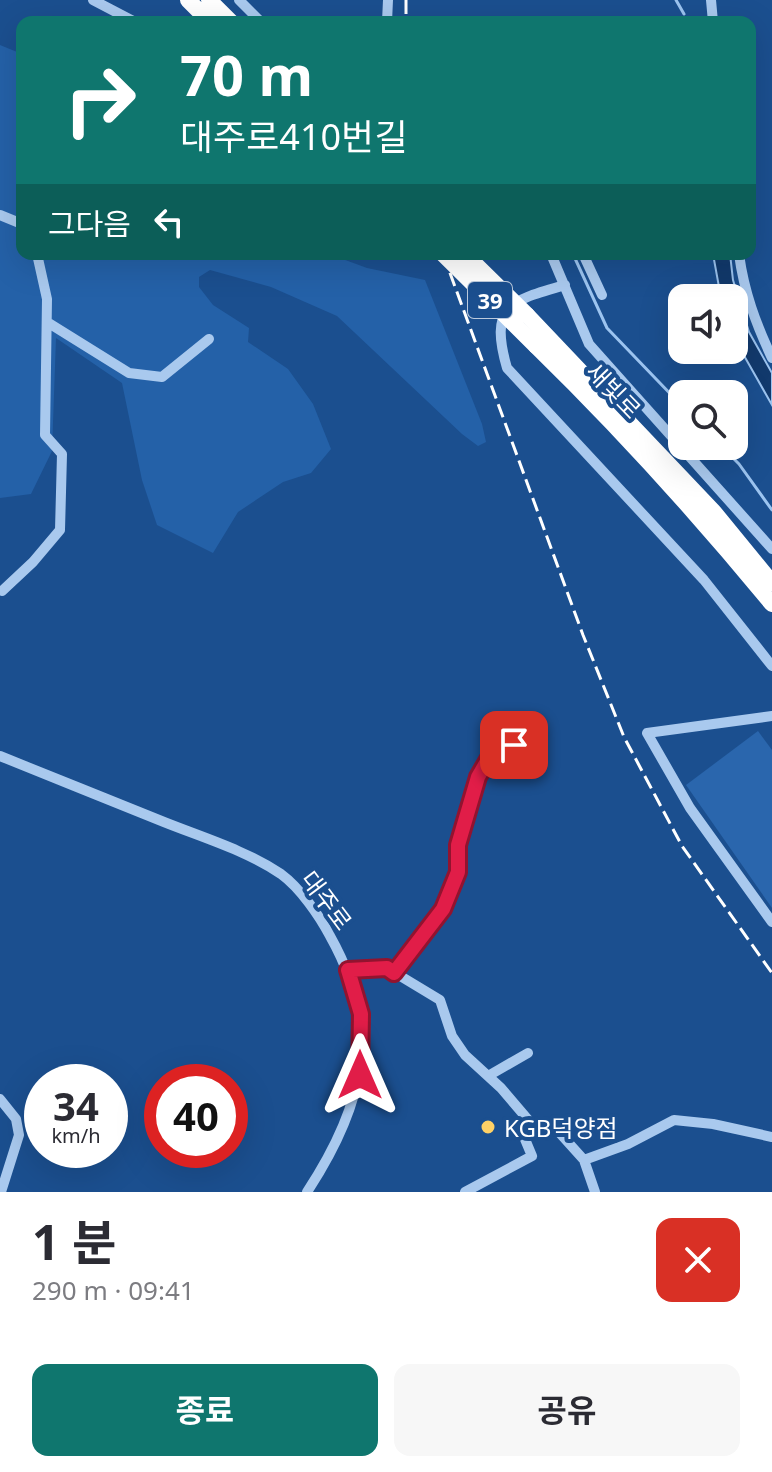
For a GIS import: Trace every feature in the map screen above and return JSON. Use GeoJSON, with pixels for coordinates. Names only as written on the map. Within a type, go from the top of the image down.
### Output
{"type":"FeatureCollection","features":[{"type":"Feature","properties":{"kind":"highway"},"geometry":{"type":"LineString","coordinates":[[188,0],[204,16]]}},
{"type":"Feature","properties":{"kind":"highway"},"geometry":{"type":"LineString","coordinates":[[209,0],[225,16]]}},
{"type":"Feature","properties":{"kind":"highway","name":"새빛로"},"geometry":{"type":"LineString","coordinates":[[449,260],[603,411],[703,520],[772,604]]}},
{"type":"Feature","properties":{"kind":"highway","name":"새빛로"},"geometry":{"type":"LineString","coordinates":[[471,260],[714,512],[772,583]]}},
{"type":"Feature","properties":{"kind":"street"},"geometry":{"type":"LineString","coordinates":[[93,0],[124,16]]}},
{"type":"Feature","properties":{"kind":"street"},"geometry":{"type":"LineString","coordinates":[[239,0],[255,16]]}},
{"type":"Feature","properties":{"kind":"street"},"geometry":{"type":"LineString","coordinates":[[2,591],[33,562],[60,530],[62,454],[45,435],[47,299],[38,260]]}},
{"type":"Feature","properties":{"kind":"street"},"geometry":{"type":"LineString","coordinates":[[554,260],[589,344],[772,549]]}},
{"type":"Feature","properties":{"kind":"street"},"geometry":{"type":"LineString","coordinates":[[586,260],[602,295]]}},
{"type":"Feature","properties":{"kind":"street"},"geometry":{"type":"LineString","coordinates":[[740,260],[755,323],[772,358]]}},
{"type":"Feature","properties":{"kind":"street"},"geometry":{"type":"LineString","coordinates":[[565,285],[519,298],[503,315],[498,338],[507,368],[704,580],[772,666]]}},
{"type":"Feature","properties":{"kind":"street"},"geometry":{"type":"LineString","coordinates":[[47,322],[129,373],[162,377],[209,339]]}},
{"type":"Feature","properties":{"kind":"street"},"geometry":{"type":"LineString","coordinates":[[772,716],[647,733],[690,808],[772,922]]}},
{"type":"Feature","properties":{"kind":"street"},"geometry":{"type":"LineString","coordinates":[[394,973],[443,909],[458,872],[458,845],[478,777],[489,758],[514,745]]}},
{"type":"Feature","properties":{"kind":"street","name":"대주로"},"geometry":{"type":"LineString","coordinates":[[0,756],[244,852],[284,876],[322,920],[348,970],[361,1014],[360,1075],[349,1118],[328,1160],[307,1192]]}},
{"type":"Feature","properties":{"kind":"street"},"geometry":{"type":"LineString","coordinates":[[348,970],[387,968],[440,1000],[452,1036],[465,1055],[530,1122],[557,1130],[584,1160],[595,1192]]}},
{"type":"Feature","properties":{"kind":"street"},"geometry":{"type":"LineString","coordinates":[[488,1076],[528,1053]]}},
{"type":"Feature","properties":{"kind":"street"},"geometry":{"type":"LineString","coordinates":[[0,1099],[16,1119],[19,1135],[1,1192]]}},
{"type":"Feature","properties":{"kind":"street"},"geometry":{"type":"LineString","coordinates":[[584,1160],[628,1144],[674,1120],[713,1124],[772,1137]]}},
{"type":"Feature","properties":{"kind":"street"},"geometry":{"type":"LineString","coordinates":[[465,1192],[532,1156],[522,1132],[530,1122]]}},
{"type":"Feature","properties":{"kind":"shaded area"},"geometry":{"type":"Polygon","coordinates":[[[0,45],[16,52],[16,260],[345,260],[367,268],[425,280],[482,424],[486,442],[478,446],[462,434],[337,316],[271,287],[210,270],[199,277],[199,287],[213,305],[249,328],[248,342],[288,369],[313,404],[331,449],[311,473],[283,482],[238,512],[213,553],[157,525],[142,480],[122,383],[56,338],[52,451],[31,494],[0,498],[0,45]]]}},
{"type":"Feature","properties":{"kind":"shaded area"},"geometry":{"type":"Polygon","coordinates":[[[714,260],[731,260],[734,284],[718,284],[714,260]]]}},
{"type":"Feature","properties":{"kind":"shaded area"},"geometry":{"type":"Polygon","coordinates":[[[748,329],[772,373],[772,405],[748,363],[748,329]]]}},
{"type":"Feature","properties":{"kind":"building"},"geometry":{"type":"Polygon","coordinates":[[[758,731],[772,750],[772,908],[686,785],[758,731]]]}},
{"type":"Feature","properties":{"kind":"waterway"},"geometry":{"type":"LineString","coordinates":[[676,0],[684,14]]}},
{"type":"Feature","properties":{"kind":"waterway"},"geometry":{"type":"LineString","coordinates":[[576,260],[607,328],[668,391]]}},
{"type":"Feature","properties":{"kind":"waterway"},"geometry":{"type":"LineString","coordinates":[[735,460],[772,510]]}},
{"type":"Feature","properties":{"kind":"railway"},"geometry":{"type":"LineString","coordinates":[[406,0],[406,16]]}},
{"type":"Feature","properties":{"kind":"railway"},"geometry":{"type":"LineString","coordinates":[[445,260],[583,635],[624,737],[682,846],[772,973]]}},
{"type":"Feature","properties":{"kind":"place","name":"KGB덕양점"},"geometry":{"type":"Point","coordinates":[488,1127]}},
{"type":"Feature","properties":{"kind":"route"},"geometry":{"type":"LineString","coordinates":[[360,1075],[361,1014],[348,970],[387,968],[394,973],[443,909],[458,872],[458,845],[478,777],[489,758],[514,745]]}}]}
